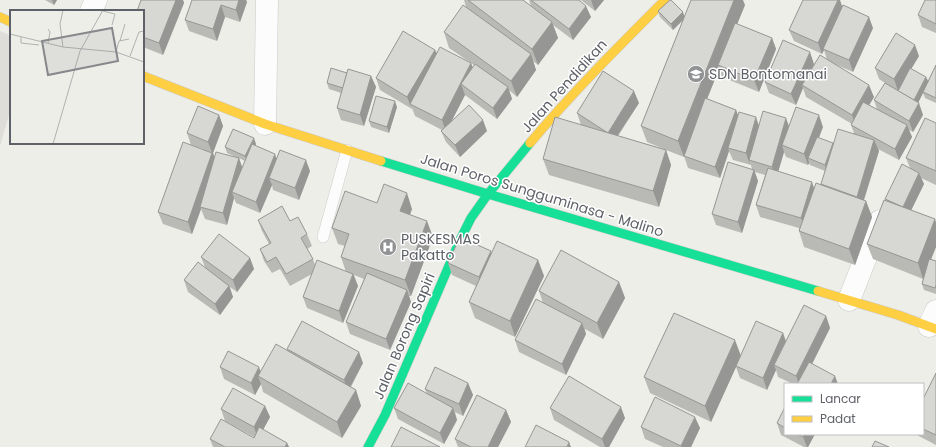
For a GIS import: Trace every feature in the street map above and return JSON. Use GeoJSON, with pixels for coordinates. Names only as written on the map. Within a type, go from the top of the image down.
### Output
{"type":"FeatureCollection","features":[{"type":"Feature","properties":{"kind":"main road","name":"Jalan Pendidikan"},"geometry":{"type":"LineString","coordinates":[[488,194],[544,127],[604,61],[665,0]]}},
{"type":"Feature","properties":{"kind":"main road"},"geometry":{"type":"LineString","coordinates":[[0,17],[10,22]]}},
{"type":"Feature","properties":{"kind":"main road","name":"Jalan Poros Sungguminasa - Malino"},"geometry":{"type":"LineString","coordinates":[[144,76],[265,124],[488,194],[898,315],[934,322]]}},
{"type":"Feature","properties":{"kind":"main road","name":"Jalan Borong Sapiri"},"geometry":{"type":"LineString","coordinates":[[368,447],[385,415],[460,240],[471,218],[488,194]]}},
{"type":"Feature","properties":{"kind":"street"},"geometry":{"type":"LineString","coordinates":[[91,10],[96,0]]}},
{"type":"Feature","properties":{"kind":"street"},"geometry":{"type":"LineString","coordinates":[[265,124],[267,0]]}},
{"type":"Feature","properties":{"kind":"street"},"geometry":{"type":"LineString","coordinates":[[849,300],[888,201]]}},
{"type":"Feature","properties":{"kind":"lane"},"geometry":{"type":"LineString","coordinates":[[323,237],[347,150]]}},
{"type":"Feature","properties":{"kind":"shaded area"},"geometry":{"type":"Polygon","coordinates":[[[0,31],[10,36],[10,111],[0,146],[0,31]]]}},
{"type":"Feature","properties":{"kind":"building"},"geometry":{"type":"Polygon","coordinates":[[[141,0],[176,0],[159,43],[144,37],[144,10],[137,10],[141,0]]]}},
{"type":"Feature","properties":{"kind":"building"},"geometry":{"type":"Polygon","coordinates":[[[192,0],[239,0],[236,10],[221,5],[213,29],[185,20],[192,0]]]}},
{"type":"Feature","properties":{"kind":"building"},"geometry":{"type":"Polygon","coordinates":[[[468,0],[523,0],[552,22],[532,49],[468,0]]]}},
{"type":"Feature","properties":{"kind":"building"},"geometry":{"type":"Polygon","coordinates":[[[531,0],[579,0],[586,6],[569,29],[531,0]]]}},
{"type":"Feature","properties":{"kind":"building"},"geometry":{"type":"Polygon","coordinates":[[[670,0],[683,12],[671,24],[658,11],[670,0]]]}},
{"type":"Feature","properties":{"kind":"building","name":"SDN Bontomanai"},"geometry":{"type":"Polygon","coordinates":[[[691,0],[734,0],[678,141],[641,126],[691,0]]]}},
{"type":"Feature","properties":{"kind":"building"},"geometry":{"type":"Polygon","coordinates":[[[803,0],[838,0],[818,43],[789,30],[803,0]]]}},
{"type":"Feature","properties":{"kind":"building"},"geometry":{"type":"Polygon","coordinates":[[[925,0],[936,0],[936,24],[918,15],[925,0]]]}},
{"type":"Feature","properties":{"kind":"building"},"geometry":{"type":"Polygon","coordinates":[[[463,5],[531,54],[511,81],[444,32],[463,5]]]}},
{"type":"Feature","properties":{"kind":"building"},"geometry":{"type":"Polygon","coordinates":[[[843,5],[869,17],[849,60],[823,49],[843,5]]]}},
{"type":"Feature","properties":{"kind":"building"},"geometry":{"type":"Polygon","coordinates":[[[735,23],[772,38],[754,80],[718,65],[735,23]]]}},
{"type":"Feature","properties":{"kind":"building"},"geometry":{"type":"Polygon","coordinates":[[[403,31],[435,50],[407,97],[376,78],[403,31]]]}},
{"type":"Feature","properties":{"kind":"building"},"geometry":{"type":"Polygon","coordinates":[[[896,33],[915,45],[894,79],[875,68],[896,33]]]}},
{"type":"Feature","properties":{"kind":"building"},"geometry":{"type":"Polygon","coordinates":[[[783,40],[810,52],[791,94],[765,82],[783,40]]]}},
{"type":"Feature","properties":{"kind":"building"},"geometry":{"type":"Polygon","coordinates":[[[440,47],[471,63],[442,120],[410,104],[440,47]]]}},
{"type":"Feature","properties":{"kind":"building"},"geometry":{"type":"Polygon","coordinates":[[[820,55],[869,85],[852,115],[802,85],[820,55]]]}},
{"type":"Feature","properties":{"kind":"building"},"geometry":{"type":"Polygon","coordinates":[[[475,64],[508,87],[493,108],[461,84],[475,64]]]}},
{"type":"Feature","properties":{"kind":"building"},"geometry":{"type":"Polygon","coordinates":[[[936,65],[936,98],[923,92],[936,65]]]}},
{"type":"Feature","properties":{"kind":"building"},"geometry":{"type":"Polygon","coordinates":[[[331,68],[347,73],[343,88],[327,83],[331,68]]]}},
{"type":"Feature","properties":{"kind":"building"},"geometry":{"type":"Polygon","coordinates":[[[910,68],[926,77],[914,100],[898,91],[910,68]]]}},
{"type":"Feature","properties":{"kind":"building"},"geometry":{"type":"Polygon","coordinates":[[[348,69],[371,76],[360,115],[337,108],[348,69]]]}},
{"type":"Feature","properties":{"kind":"building"},"geometry":{"type":"Polygon","coordinates":[[[603,71],[634,91],[608,133],[577,113],[603,71]]]}},
{"type":"Feature","properties":{"kind":"building"},"geometry":{"type":"Polygon","coordinates":[[[885,83],[919,103],[909,121],[874,100],[885,83]]]}},
{"type":"Feature","properties":{"kind":"building"},"geometry":{"type":"Polygon","coordinates":[[[376,96],[395,101],[387,127],[369,121],[376,96]]]}},
{"type":"Feature","properties":{"kind":"building"},"geometry":{"type":"Polygon","coordinates":[[[705,98],[736,110],[715,167],[684,156],[705,98]]]}},
{"type":"Feature","properties":{"kind":"building"},"geometry":{"type":"Polygon","coordinates":[[[863,102],[907,125],[895,149],[851,125],[863,102]]]}},
{"type":"Feature","properties":{"kind":"building"},"geometry":{"type":"Polygon","coordinates":[[[469,105],[483,120],[455,145],[441,131],[469,105]]]}},
{"type":"Feature","properties":{"kind":"building"},"geometry":{"type":"Polygon","coordinates":[[[198,106],[219,115],[208,142],[187,133],[198,106]]]}},
{"type":"Feature","properties":{"kind":"building"},"geometry":{"type":"Polygon","coordinates":[[[796,107],[819,115],[804,154],[782,145],[796,107]]]}},
{"type":"Feature","properties":{"kind":"building"},"geometry":{"type":"Polygon","coordinates":[[[763,111],[786,118],[772,167],[749,160],[763,111]]]}},
{"type":"Feature","properties":{"kind":"building"},"geometry":{"type":"Polygon","coordinates":[[[739,112],[756,117],[746,153],[728,148],[739,112]]]}},
{"type":"Feature","properties":{"kind":"building"},"geometry":{"type":"Polygon","coordinates":[[[555,117],[666,150],[653,191],[543,159],[555,117]]]}},
{"type":"Feature","properties":{"kind":"building"},"geometry":{"type":"Polygon","coordinates":[[[925,118],[936,123],[936,171],[906,158],[925,118]]]}},
{"type":"Feature","properties":{"kind":"building"},"geometry":{"type":"Polygon","coordinates":[[[233,129],[254,138],[245,156],[225,147],[233,129]]]}},
{"type":"Feature","properties":{"kind":"building"},"geometry":{"type":"Polygon","coordinates":[[[838,129],[874,140],[857,197],[821,184],[838,129]]]}},
{"type":"Feature","properties":{"kind":"building"},"geometry":{"type":"Polygon","coordinates":[[[817,137],[833,143],[825,165],[808,158],[817,137]]]}},
{"type":"Feature","properties":{"kind":"building"},"geometry":{"type":"Polygon","coordinates":[[[183,142],[212,153],[188,222],[158,212],[183,142]]]}},
{"type":"Feature","properties":{"kind":"building"},"geometry":{"type":"Polygon","coordinates":[[[252,144],[275,154],[256,202],[232,192],[252,144]]]}},
{"type":"Feature","properties":{"kind":"building"},"geometry":{"type":"Polygon","coordinates":[[[280,150],[306,160],[295,188],[269,178],[280,150]]]}},
{"type":"Feature","properties":{"kind":"building"},"geometry":{"type":"Polygon","coordinates":[[[216,152],[239,158],[223,213],[200,207],[216,152]]]}},
{"type":"Feature","properties":{"kind":"building"},"geometry":{"type":"Polygon","coordinates":[[[728,162],[754,170],[738,222],[712,214],[728,162]]]}},
{"type":"Feature","properties":{"kind":"building"},"geometry":{"type":"Polygon","coordinates":[[[902,164],[919,173],[903,207],[885,199],[902,164]]]}},
{"type":"Feature","properties":{"kind":"building"},"geometry":{"type":"Polygon","coordinates":[[[768,168],[812,182],[801,218],[756,205],[768,168]]]}},
{"type":"Feature","properties":{"kind":"building"},"geometry":{"type":"Polygon","coordinates":[[[816,183],[866,201],[849,249],[799,231],[816,183]]]}},
{"type":"Feature","properties":{"kind":"building","name":"PUSKESMAS Pakatto"},"geometry":{"type":"Polygon","coordinates":[[[384,184],[407,193],[400,211],[427,221],[405,280],[341,257],[349,234],[332,228],[345,191],[377,203],[384,184]]]}},
{"type":"Feature","properties":{"kind":"building"},"geometry":{"type":"Polygon","coordinates":[[[884,200],[935,219],[918,263],[867,244],[884,200]]]}},
{"type":"Feature","properties":{"kind":"building"},"geometry":{"type":"Polygon","coordinates":[[[282,206],[290,221],[298,217],[307,234],[301,238],[313,259],[286,274],[276,257],[267,262],[260,249],[271,243],[258,220],[282,206]]]}},
{"type":"Feature","properties":{"kind":"building"},"geometry":{"type":"Polygon","coordinates":[[[219,234],[250,258],[233,280],[201,257],[219,234]]]}},
{"type":"Feature","properties":{"kind":"building"},"geometry":{"type":"Polygon","coordinates":[[[460,237],[491,251],[479,277],[448,263],[460,237]]]}},
{"type":"Feature","properties":{"kind":"building"},"geometry":{"type":"Polygon","coordinates":[[[497,241],[538,260],[510,321],[469,302],[497,241]]]}},
{"type":"Feature","properties":{"kind":"building"},"geometry":{"type":"Polygon","coordinates":[[[561,250],[619,282],[597,323],[539,291],[561,250]]]}},
{"type":"Feature","properties":{"kind":"building"},"geometry":{"type":"Polygon","coordinates":[[[929,259],[936,261],[935,288],[922,284],[929,259]]]}},
{"type":"Feature","properties":{"kind":"building"},"geometry":{"type":"Polygon","coordinates":[[[317,260],[353,274],[339,311],[303,297],[317,260]]]}},
{"type":"Feature","properties":{"kind":"building"},"geometry":{"type":"Polygon","coordinates":[[[198,262],[229,286],[215,304],[184,280],[198,262]]]}},
{"type":"Feature","properties":{"kind":"building"},"geometry":{"type":"Polygon","coordinates":[[[367,273],[407,290],[386,339],[346,322],[367,273]]]}},
{"type":"Feature","properties":{"kind":"building"},"geometry":{"type":"Polygon","coordinates":[[[536,299],[582,323],[562,364],[515,340],[536,299]]]}},
{"type":"Feature","properties":{"kind":"building"},"geometry":{"type":"Polygon","coordinates":[[[804,305],[826,316],[796,376],[774,365],[804,305]]]}},
{"type":"Feature","properties":{"kind":"building"},"geometry":{"type":"Polygon","coordinates":[[[674,313],[735,340],[705,406],[644,377],[674,313]]]}},
{"type":"Feature","properties":{"kind":"building"},"geometry":{"type":"Polygon","coordinates":[[[302,321],[359,352],[344,380],[287,349],[302,321]]]}},
{"type":"Feature","properties":{"kind":"building"},"geometry":{"type":"Polygon","coordinates":[[[756,321],[783,333],[763,378],[736,366],[756,321]]]}},
{"type":"Feature","properties":{"kind":"building"},"geometry":{"type":"Polygon","coordinates":[[[276,344],[356,390],[337,422],[258,376],[276,344]]]}},
{"type":"Feature","properties":{"kind":"building"},"geometry":{"type":"Polygon","coordinates":[[[228,351],[259,367],[251,383],[220,367],[228,351]]]}},
{"type":"Feature","properties":{"kind":"building"},"geometry":{"type":"Polygon","coordinates":[[[809,362],[835,376],[832,383],[798,383],[809,362]]]}},
{"type":"Feature","properties":{"kind":"building"},"geometry":{"type":"Polygon","coordinates":[[[435,367],[468,383],[459,404],[425,389],[435,367]]]}},
{"type":"Feature","properties":{"kind":"building"},"geometry":{"type":"Polygon","coordinates":[[[936,373],[936,435],[924,429],[924,397],[936,373]]]}},
{"type":"Feature","properties":{"kind":"building"},"geometry":{"type":"Polygon","coordinates":[[[569,376],[621,407],[602,439],[550,408],[569,376]]]}},
{"type":"Feature","properties":{"kind":"building"},"geometry":{"type":"Polygon","coordinates":[[[408,383],[453,408],[440,433],[394,408],[408,383]]]}},
{"type":"Feature","properties":{"kind":"building"},"geometry":{"type":"Polygon","coordinates":[[[233,388],[265,406],[254,427],[221,409],[233,388]]]}},
{"type":"Feature","properties":{"kind":"building"},"geometry":{"type":"Polygon","coordinates":[[[477,395],[506,410],[488,447],[471,447],[455,439],[477,395]]]}},
{"type":"Feature","properties":{"kind":"building"},"geometry":{"type":"Polygon","coordinates":[[[655,397],[695,417],[681,446],[641,427],[655,397]]]}},
{"type":"Feature","properties":{"kind":"building"},"geometry":{"type":"Polygon","coordinates":[[[784,409],[784,427],[777,423],[784,409]]]}},
{"type":"Feature","properties":{"kind":"building"},"geometry":{"type":"Polygon","coordinates":[[[221,419],[254,438],[259,427],[287,443],[285,447],[225,447],[210,439],[221,419]]]}},
{"type":"Feature","properties":{"kind":"building"},"geometry":{"type":"Polygon","coordinates":[[[536,425],[569,442],[567,447],[525,447],[536,425]]]}},
{"type":"Feature","properties":{"kind":"building"},"geometry":{"type":"Polygon","coordinates":[[[401,427],[440,447],[391,447],[401,427]]]}},
{"type":"Feature","properties":{"kind":"building"},"geometry":{"type":"Polygon","coordinates":[[[875,441],[889,447],[872,447],[875,441]]]}},
{"type":"Feature","properties":{"kind":"traffic: fast"},"geometry":{"type":"LineString","coordinates":[[368,447],[385,415],[460,240],[471,218],[488,194],[530,143]]}},
{"type":"Feature","properties":{"kind":"traffic: fast"},"geometry":{"type":"LineString","coordinates":[[381,161],[818,291]]}},
{"type":"Feature","properties":{"kind":"traffic: slow"},"geometry":{"type":"LineString","coordinates":[[530,143],[579,88],[665,0]]}},
{"type":"Feature","properties":{"kind":"traffic: slow"},"geometry":{"type":"LineString","coordinates":[[0,17],[10,22]]}},
{"type":"Feature","properties":{"kind":"traffic: slow"},"geometry":{"type":"LineString","coordinates":[[144,76],[265,124],[381,161]]}},
{"type":"Feature","properties":{"kind":"traffic: slow"},"geometry":{"type":"LineString","coordinates":[[818,291],[898,315],[936,329]]}},
{"type":"Feature","properties":{"kind":"place","name":"SDN Bontomanai"},"geometry":{"type":"Point","coordinates":[696,74]}},
{"type":"Feature","properties":{"kind":"place","name":"PUSKESMAS Pakatto"},"geometry":{"type":"Point","coordinates":[388,247]}}]}
